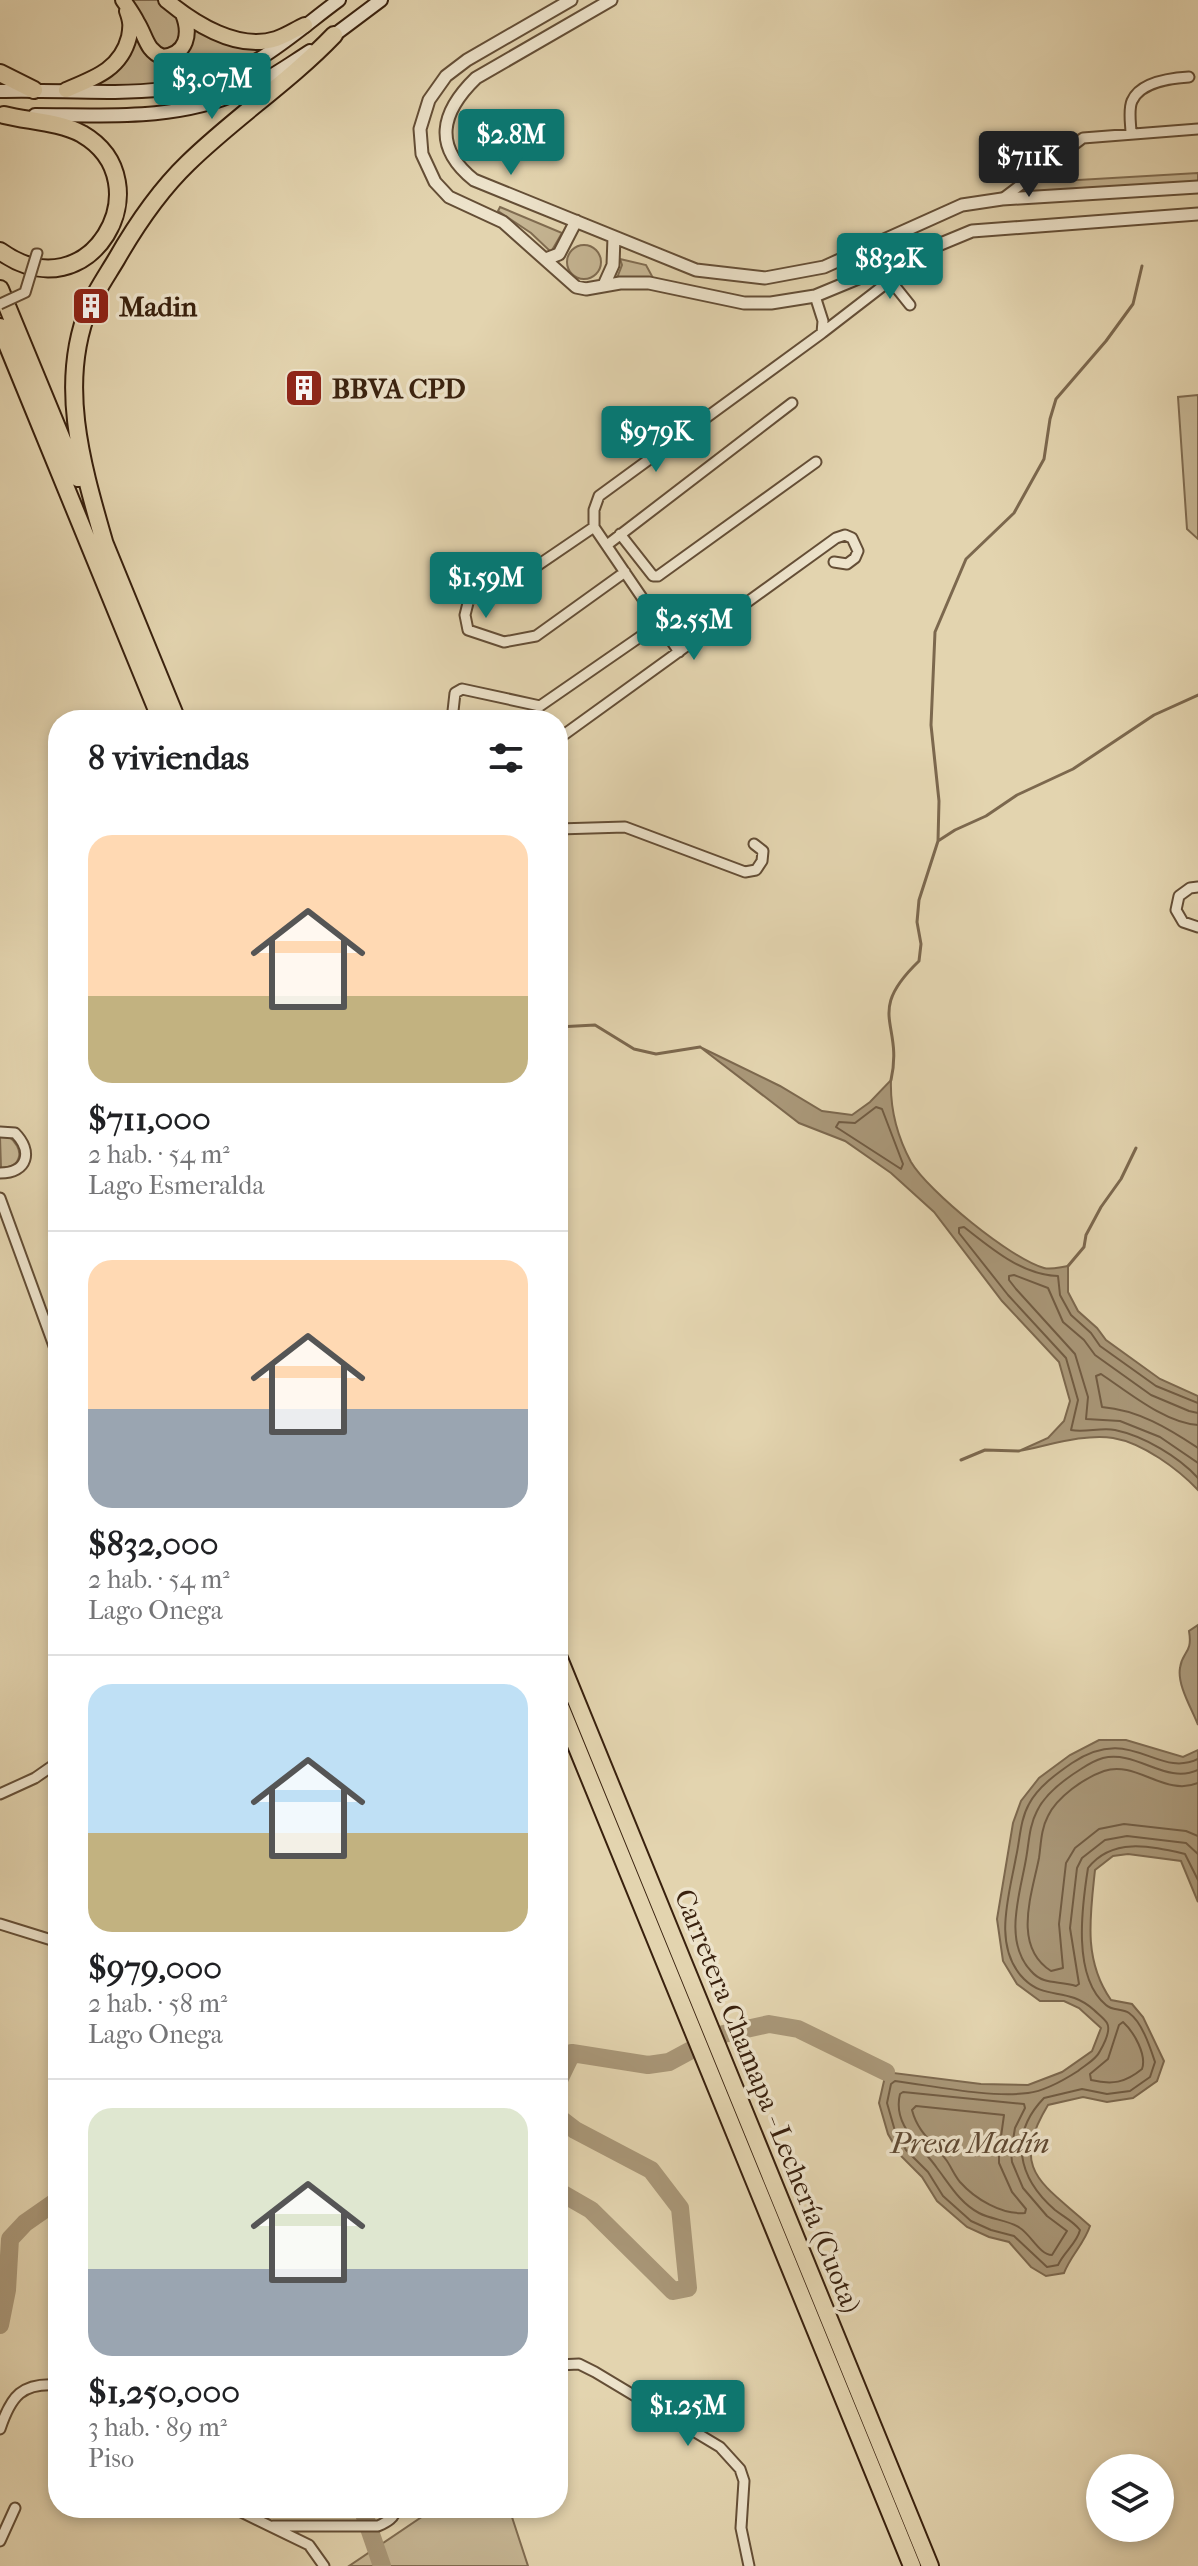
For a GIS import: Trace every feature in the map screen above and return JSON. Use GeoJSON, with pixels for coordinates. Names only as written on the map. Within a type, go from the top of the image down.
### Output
{"type":"FeatureCollection","features":[{"type":"Feature","properties":{"kind":"highway"},"geometry":{"type":"LineString","coordinates":[[105,545],[81,464],[74,402],[77,344],[89,306],[149,208],[186,164],[308,63],[334,35]]}},
{"type":"Feature","properties":{"kind":"highway"},"geometry":{"type":"LineString","coordinates":[[0,73],[34,90]]}},
{"type":"Feature","properties":{"kind":"highway"},"geometry":{"type":"LineString","coordinates":[[0,251],[17,263],[57,269],[84,260],[110,230],[119,200],[113,168],[94,143],[79,133],[2,115]]}},
{"type":"Feature","properties":{"kind":"highway"},"geometry":{"type":"LineString","coordinates":[[0,289],[173,710]]}},
{"type":"Feature","properties":{"kind":"highway"},"geometry":{"type":"LineString","coordinates":[[0,327],[157,710]]}},
{"type":"Feature","properties":{"kind":"highway"},"geometry":{"type":"LineString","coordinates":[[0,350],[19,374]]}},
{"type":"Feature","properties":{"kind":"highway","name":"Carretera Chamapa - Lechería (Cuota)"},"geometry":{"type":"LineString","coordinates":[[568,1683],[640,1879],[776,2211],[930,2566]]}},
{"type":"Feature","properties":{"kind":"highway","name":"Carretera Chamapa - Lechería (Cuota)"},"geometry":{"type":"LineString","coordinates":[[568,1723],[640,1879]]}},
{"type":"Feature","properties":{"kind":"highway","name":"Carretera Chamapa - Lechería (Cuota)"},"geometry":{"type":"LineString","coordinates":[[776,2211],[912,2566]]}},
{"type":"Feature","properties":{"kind":"main road"},"geometry":{"type":"LineString","coordinates":[[122,0],[153,53],[163,57],[181,50],[185,43],[188,27],[183,14]]}},
{"type":"Feature","properties":{"kind":"main road"},"geometry":{"type":"LineString","coordinates":[[66,90],[99,77],[114,66],[125,52],[132,23],[122,0]]}},
{"type":"Feature","properties":{"kind":"main road"},"geometry":{"type":"LineString","coordinates":[[166,0],[183,14],[233,39],[275,39],[305,25]]}},
{"type":"Feature","properties":{"kind":"main road"},"geometry":{"type":"LineString","coordinates":[[0,91],[66,90],[111,94],[198,84],[260,58],[339,0]]}},
{"type":"Feature","properties":{"kind":"main road"},"geometry":{"type":"LineString","coordinates":[[2,115],[130,116],[205,105],[242,92],[334,35],[381,0]]}},
{"type":"Feature","properties":{"kind":"main road"},"geometry":{"type":"LineString","coordinates":[[354,21],[391,0]]}},
{"type":"Feature","properties":{"kind":"street"},"geometry":{"type":"LineString","coordinates":[[571,0],[467,60],[446,76],[429,100],[420,129],[422,154],[435,182],[459,204],[503,222],[576,287],[586,289],[649,283],[744,303],[771,303],[815,296],[972,231],[1198,214]]}},
{"type":"Feature","properties":{"kind":"street"},"geometry":{"type":"LineString","coordinates":[[611,0],[476,78],[460,95],[447,124],[445,137],[450,156],[474,180],[696,270],[765,278],[824,267],[954,208],[1002,199],[1198,187]]}},
{"type":"Feature","properties":{"kind":"street"},"geometry":{"type":"LineString","coordinates":[[1131,134],[1131,106],[1135,97],[1161,80],[1189,77]]}},
{"type":"Feature","properties":{"kind":"street"},"geometry":{"type":"LineString","coordinates":[[1002,199],[1083,138],[1198,129]]}},
{"type":"Feature","properties":{"kind":"street"},"geometry":{"type":"LineString","coordinates":[[546,259],[559,254],[576,221]]}},
{"type":"Feature","properties":{"kind":"street"},"geometry":{"type":"LineString","coordinates":[[604,285],[613,265],[614,237]]}},
{"type":"Feature","properties":{"kind":"street"},"geometry":{"type":"LineString","coordinates":[[679,652],[594,527],[594,510],[599,496],[938,244]]}},
{"type":"Feature","properties":{"kind":"street"},"geometry":{"type":"LineString","coordinates":[[38,253],[26,293],[0,304],[24,292],[38,253]]}},
{"type":"Feature","properties":{"kind":"street"},"geometry":{"type":"LineString","coordinates":[[559,254],[566,281]]}},
{"type":"Feature","properties":{"kind":"street"},"geometry":{"type":"LineString","coordinates":[[890,280],[910,305]]}},
{"type":"Feature","properties":{"kind":"street"},"geometry":{"type":"LineString","coordinates":[[815,296],[823,321],[822,333]]}},
{"type":"Feature","properties":{"kind":"street"},"geometry":{"type":"LineString","coordinates":[[607,545],[792,403]]}},
{"type":"Feature","properties":{"kind":"street"},"geometry":{"type":"LineString","coordinates":[[620,534],[653,576],[658,576],[816,462]]}},
{"type":"Feature","properties":{"kind":"street"},"geometry":{"type":"LineString","coordinates":[[594,527],[500,591],[469,599],[465,615],[468,630],[504,642],[536,636],[625,572]]}},
{"type":"Feature","properties":{"kind":"street"},"geometry":{"type":"LineString","coordinates":[[568,732],[836,538],[845,535],[852,538],[858,551],[855,558],[847,564],[834,562]]}},
{"type":"Feature","properties":{"kind":"street"},"geometry":{"type":"LineString","coordinates":[[453,710],[455,693],[462,689],[540,706],[660,623]]}},
{"type":"Feature","properties":{"kind":"street"},"geometry":{"type":"LineString","coordinates":[[568,829],[625,827],[745,872],[756,870],[762,861],[763,851],[754,844]]}},
{"type":"Feature","properties":{"kind":"street"},"geometry":{"type":"LineString","coordinates":[[1198,887],[1190,888],[1179,896],[1176,910],[1183,922],[1198,927]]}},
{"type":"Feature","properties":{"kind":"street"},"geometry":{"type":"LineString","coordinates":[[0,1132],[15,1133],[24,1142],[27,1154],[22,1166],[11,1173],[0,1173]]}},
{"type":"Feature","properties":{"kind":"street"},"geometry":{"type":"LineString","coordinates":[[0,1198],[48,1330]]}},
{"type":"Feature","properties":{"kind":"street"},"geometry":{"type":"LineString","coordinates":[[0,1794],[48,1769]]}},
{"type":"Feature","properties":{"kind":"street"},"geometry":{"type":"LineString","coordinates":[[0,1924],[48,1939]]}},
{"type":"Feature","properties":{"kind":"street"},"geometry":{"type":"LineString","coordinates":[[568,2365],[579,2364],[595,2372],[720,2447],[731,2457],[744,2481],[741,2528],[749,2566]]}},
{"type":"Feature","properties":{"kind":"street"},"geometry":{"type":"LineString","coordinates":[[0,2429],[6,2409],[14,2397],[26,2388],[48,2384]]}},
{"type":"Feature","properties":{"kind":"street"},"geometry":{"type":"LineString","coordinates":[[0,2541],[15,2508]]}},
{"type":"Feature","properties":{"kind":"street"},"geometry":{"type":"LineString","coordinates":[[255,2518],[309,2545],[324,2566]]}},
{"type":"Feature","properties":{"kind":"street"},"geometry":{"type":"LineString","coordinates":[[273,2526],[369,2526],[388,2522],[392,2518]]}},
{"type":"Feature","properties":{"kind":"shaded area"},"geometry":{"type":"Polygon","coordinates":[[[122,0],[166,0],[212,29],[275,39],[260,58],[198,84],[66,90],[125,52],[122,0]]]}},
{"type":"Feature","properties":{"kind":"shaded area"},"geometry":{"type":"Polygon","coordinates":[[[1036,173],[1044,182],[1198,173],[1198,187],[1002,199],[1036,173]]]}},
{"type":"Feature","properties":{"kind":"shaded area"},"geometry":{"type":"Polygon","coordinates":[[[500,207],[562,233],[551,252],[531,233],[498,211],[500,207]]]}},
{"type":"Feature","properties":{"kind":"shaded area"},"geometry":{"type":"Polygon","coordinates":[[[584,245],[596,250],[601,262],[596,274],[584,279],[572,274],[567,262],[572,250],[584,245]]]}},
{"type":"Feature","properties":{"kind":"shaded area"},"geometry":{"type":"Polygon","coordinates":[[[620,259],[646,265],[653,278],[617,278],[622,265],[620,259]]]}},
{"type":"Feature","properties":{"kind":"shaded area"},"geometry":{"type":"Polygon","coordinates":[[[1198,395],[1198,539],[1187,529],[1178,397],[1198,395]]]}},
{"type":"Feature","properties":{"kind":"shaded area"},"geometry":{"type":"Polygon","coordinates":[[[8,1136],[17,1146],[19,1156],[14,1164],[1,1168],[0,1137],[8,1136]]]}},
{"type":"Feature","properties":{"kind":"shaded area"},"geometry":{"type":"Polygon","coordinates":[[[420,2518],[512,2518],[528,2566],[349,2566],[420,2518]]]}},
{"type":"Feature","properties":{"kind":"water"},"geometry":{"type":"Polygon","coordinates":[[[700,1047],[780,1086],[822,1111],[852,1115],[891,1080],[893,1111],[902,1142],[911,1162],[934,1190],[1012,1252],[1047,1269],[1068,1266],[1068,1292],[1078,1311],[1106,1340],[1160,1379],[1198,1396],[1198,1490],[1159,1458],[1136,1445],[1113,1438],[1079,1439],[1019,1451],[1048,1438],[1064,1421],[1070,1401],[1059,1362],[1002,1301],[934,1212],[891,1173],[845,1141],[799,1123],[700,1047]]]}},
{"type":"Feature","properties":{"kind":"water"},"geometry":{"type":"Polygon","coordinates":[[[1198,1625],[1198,1725],[1180,1675],[1181,1662],[1190,1644],[1189,1631],[1198,1625]]]}},
{"type":"Feature","properties":{"kind":"water","name":"Presa Madín"},"geometry":{"type":"Polygon","coordinates":[[[1099,1740],[1126,1740],[1183,1757],[1198,1750],[1198,1902],[1181,1861],[1128,1854],[1113,1856],[1095,1870],[1091,1938],[1096,1969],[1111,2000],[1132,2004],[1143,2017],[1164,2061],[1157,2081],[1133,2098],[1107,2102],[1083,2097],[1048,2105],[1036,2127],[1031,2146],[1032,2161],[1046,2187],[1090,2226],[1064,2273],[1046,2276],[1031,2267],[1009,2242],[967,2227],[937,2201],[922,2177],[900,2155],[888,2134],[879,2103],[886,2072],[981,2084],[1028,2085],[1062,2072],[1092,2051],[1101,2028],[1079,2008],[1064,2001],[1040,2001],[1017,1984],[1003,1961],[997,1919],[1013,1823],[1021,1801],[1039,1778],[1070,1755],[1099,1740]]]}},
{"type":"Feature","properties":{"kind":"waterway"},"geometry":{"type":"LineString","coordinates":[[891,1080],[894,1060],[889,1007],[893,994],[919,961],[919,900],[938,841],[939,801],[931,725],[935,632],[966,559],[1014,513],[1044,459],[1056,399],[1133,304],[1142,266]]}},
{"type":"Feature","properties":{"kind":"waterway"},"geometry":{"type":"LineString","coordinates":[[938,841],[986,816],[1017,795],[1073,769],[1154,715],[1198,695]]}},
{"type":"Feature","properties":{"kind":"waterway"},"geometry":{"type":"LineString","coordinates":[[568,1026],[595,1025],[634,1049],[656,1054],[700,1047]]}},
{"type":"Feature","properties":{"kind":"waterway"},"geometry":{"type":"LineString","coordinates":[[1068,1266],[1084,1247],[1086,1235],[1121,1179],[1136,1148]]}},
{"type":"Feature","properties":{"kind":"waterway"},"geometry":{"type":"LineString","coordinates":[[961,1460],[985,1450],[1019,1451]]}},
{"type":"Feature","properties":{"kind":"waterway"},"geometry":{"type":"LineString","coordinates":[[568,2061],[572,2053],[648,2065],[669,2062],[719,2035],[769,2024],[798,2029],[886,2072]]}},
{"type":"Feature","properties":{"kind":"waterway"},"geometry":{"type":"LineString","coordinates":[[568,2125],[651,2170],[680,2208],[688,2288],[673,2291],[591,2210],[568,2197]]}},
{"type":"Feature","properties":{"kind":"waterway"},"geometry":{"type":"LineString","coordinates":[[0,2325],[7,2290],[10,2239],[25,2223],[48,2207]]}},
{"type":"Feature","properties":{"kind":"waterway"},"geometry":{"type":"LineString","coordinates":[[365,2518],[382,2566]]}},
{"type":"Feature","properties":{"kind":"place","name":"Madin"},"geometry":{"type":"Point","coordinates":[91,306]}},
{"type":"Feature","properties":{"kind":"place","name":"BBVA CPD"},"geometry":{"type":"Point","coordinates":[304,388]}}]}
